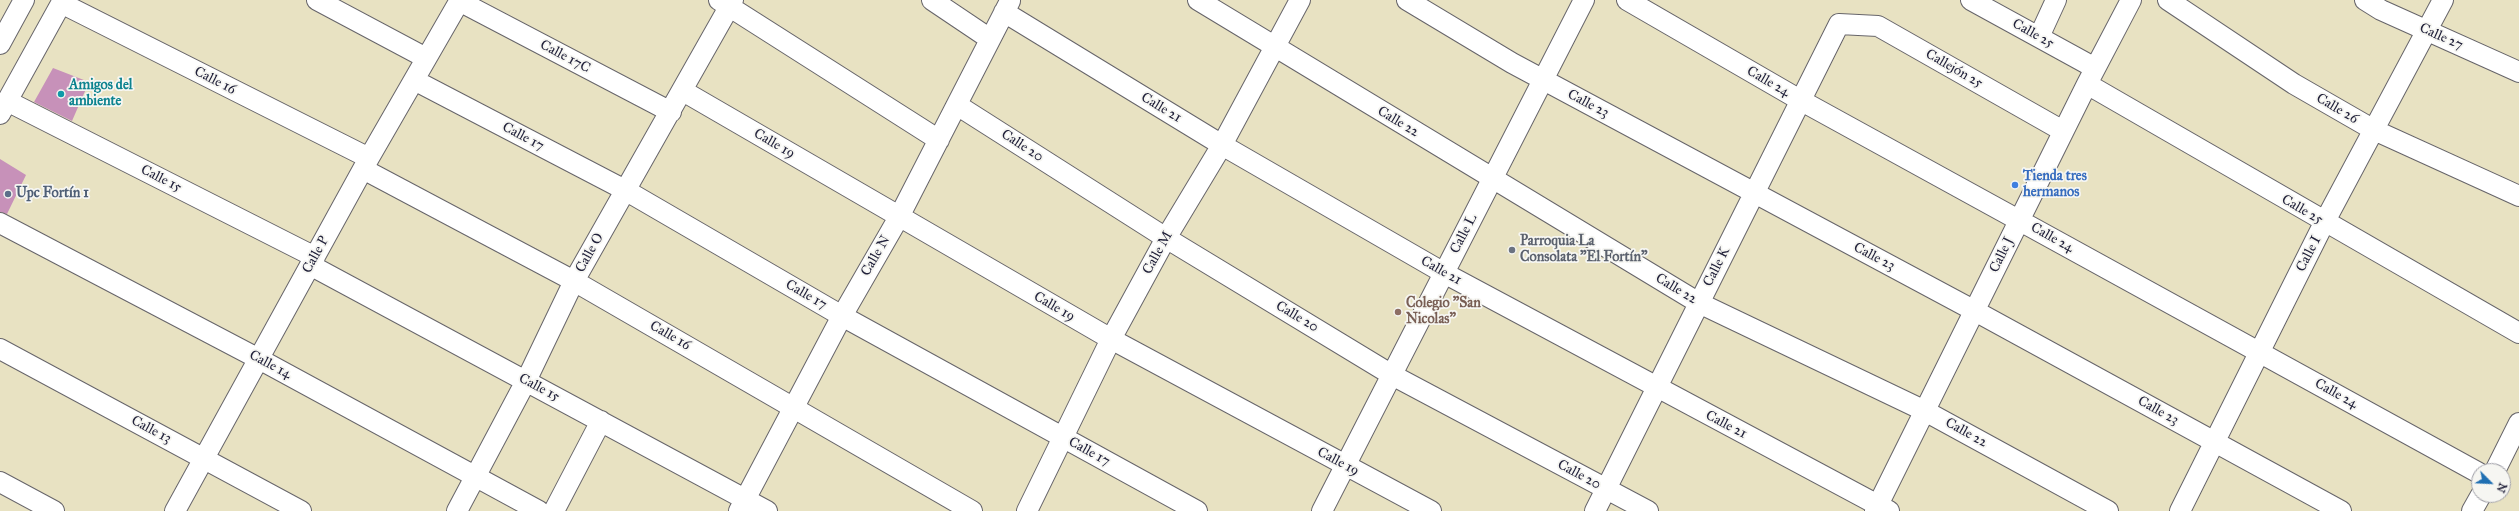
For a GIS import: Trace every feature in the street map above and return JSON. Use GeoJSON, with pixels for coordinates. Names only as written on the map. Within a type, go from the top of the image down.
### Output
{"type":"FeatureCollection","features":[{"type":"Feature","properties":{"kind":"street"},"geometry":{"type":"LineString","coordinates":[[0,44],[24,0]]}},
{"type":"Feature","properties":{"kind":"street"},"geometry":{"type":"LineString","coordinates":[[317,0],[426,58]]}},
{"type":"Feature","properties":{"kind":"street","name":"Calle P"},"geometry":{"type":"LineString","coordinates":[[175,511],[366,164],[460,0]]}},
{"type":"Feature","properties":{"kind":"street","name":"Calle 17C"},"geometry":{"type":"LineString","coordinates":[[460,0],[671,112]]}},
{"type":"Feature","properties":{"kind":"street"},"geometry":{"type":"LineString","coordinates":[[932,0],[990,39]]}},
{"type":"Feature","properties":{"kind":"street","name":"Calle 22"},"geometry":{"type":"LineString","coordinates":[[1198,0],[1275,48],[1699,303],[1925,411],[2108,511]]}},
{"type":"Feature","properties":{"kind":"street","name":"Calle M"},"geometry":{"type":"LineString","coordinates":[[1027,511],[1064,438],[1111,339],[1166,238],[1222,145],[1300,0]]}},
{"type":"Feature","properties":{"kind":"street","name":"Calle L"},"geometry":{"type":"LineString","coordinates":[[1322,511],[1584,0]]}},
{"type":"Feature","properties":{"kind":"street","name":"Calle 24"},"geometry":{"type":"LineString","coordinates":[[1627,0],[1800,100],[2471,469]]}},
{"type":"Feature","properties":{"kind":"street","name":"Calle 25"},"geometry":{"type":"LineString","coordinates":[[1971,0],[2039,37],[2091,76],[2324,223],[2519,333]]}},
{"type":"Feature","properties":{"kind":"street"},"geometry":{"type":"LineString","coordinates":[[2039,37],[2056,0]]}},
{"type":"Feature","properties":{"kind":"street","name":"Calle J"},"geometry":{"type":"LineString","coordinates":[[1881,509],[1925,411],[2091,76],[2131,0]]}},
{"type":"Feature","properties":{"kind":"street","name":"Calle 26"},"geometry":{"type":"LineString","coordinates":[[2168,0],[2294,84],[2374,130],[2519,196]]}},
{"type":"Feature","properties":{"kind":"street","name":"Calle 27"},"geometry":{"type":"LineString","coordinates":[[2365,0],[2519,72]]}},
{"type":"Feature","properties":{"kind":"street","name":"Calle I"},"geometry":{"type":"LineString","coordinates":[[2180,511],[2324,223],[2443,0]]}},
{"type":"Feature","properties":{"kind":"street","name":"Calle 23"},"geometry":{"type":"LineString","coordinates":[[1410,1],[1543,80],[1975,311],[2341,511]]}},
{"type":"Feature","properties":{"kind":"street"},"geometry":{"type":"LineString","coordinates":[[4,107],[62,2]]}},
{"type":"Feature","properties":{"kind":"street","name":"Calle 16"},"geometry":{"type":"LineString","coordinates":[[62,2],[366,164],[574,281],[972,511]]}},
{"type":"Feature","properties":{"kind":"street"},"geometry":{"type":"LineString","coordinates":[[727,2],[939,140]]}},
{"type":"Feature","properties":{"kind":"street","name":"Calle O"},"geometry":{"type":"LineString","coordinates":[[457,511],[526,381],[574,281],[683,91],[727,2]]}},
{"type":"Feature","properties":{"kind":"street","name":"Calle N"},"geometry":{"type":"LineString","coordinates":[[742,504],[842,316],[899,217],[1007,6]]}},
{"type":"Feature","properties":{"kind":"street","name":"Calle 21"},"geometry":{"type":"LineString","coordinates":[[1007,6],[1222,145],[1444,273],[1881,509]]}},
{"type":"Feature","properties":{"kind":"street","name":"Calle K"},"geometry":{"type":"LineString","coordinates":[[1595,511],[1839,24]]}},
{"type":"Feature","properties":{"kind":"street","name":"Callejón 25"},"geometry":{"type":"LineString","coordinates":[[1839,24],[1878,26],[2064,131]]}},
{"type":"Feature","properties":{"kind":"street","name":"Calle 17"},"geometry":{"type":"LineString","coordinates":[[414,80],[625,190],[842,316],[1197,511]]}},
{"type":"Feature","properties":{"kind":"street","name":"Calle 19"},"geometry":{"type":"LineString","coordinates":[[683,91],[1111,339],[1431,511]]}},
{"type":"Feature","properties":{"kind":"street","name":"Calle 20"},"geometry":{"type":"LineString","coordinates":[[956,104],[1166,238],[1392,374],[1605,490],[1648,511]]}},
{"type":"Feature","properties":{"kind":"street","name":"Calle 15"},"geometry":{"type":"LineString","coordinates":[[4,107],[312,261],[526,381],[601,421],[742,504],[767,511]]}},
{"type":"Feature","properties":{"kind":"street","name":"Calle 14"},"geometry":{"type":"LineString","coordinates":[[0,224],[258,359],[475,478],[539,511]]}},
{"type":"Feature","properties":{"kind":"street","name":"Calle 13"},"geometry":{"type":"LineString","coordinates":[[0,349],[301,511]]}},
{"type":"Feature","properties":{"kind":"street"},"geometry":{"type":"LineString","coordinates":[[554,511],[601,421]]}},
{"type":"Feature","properties":{"kind":"street"},"geometry":{"type":"LineString","coordinates":[[2499,463],[2519,423]]}},
{"type":"Feature","properties":{"kind":"street"},"geometry":{"type":"LineString","coordinates":[[0,482],[54,511]]}},
{"type":"Feature","properties":{"kind":"building","name":"Amigos del ambiente"},"geometry":{"type":"Polygon","coordinates":[[[53,68],[89,82],[72,121],[34,102],[53,68]]]}},
{"type":"Feature","properties":{"kind":"building","name":"Upc Fortín 1"},"geometry":{"type":"Polygon","coordinates":[[[0,159],[26,175],[7,214],[0,212],[0,159]]]}},
{"type":"Feature","properties":{"kind":"place","name":"Amigos del ambiente"},"geometry":{"type":"Point","coordinates":[61,94]}},
{"type":"Feature","properties":{"kind":"place","name":"Tienda tres hermanos"},"geometry":{"type":"Point","coordinates":[2015,185]}},
{"type":"Feature","properties":{"kind":"place","name":"Upc Fortín 1"},"geometry":{"type":"Point","coordinates":[8,194]}},
{"type":"Feature","properties":{"kind":"place","name":"Parroquia La Consolata \"El Fortín\""},"geometry":{"type":"Point","coordinates":[1512,250]}},
{"type":"Feature","properties":{"kind":"place","name":"Colegio \"San Nicolas\""},"geometry":{"type":"Point","coordinates":[1398,312]}}]}
